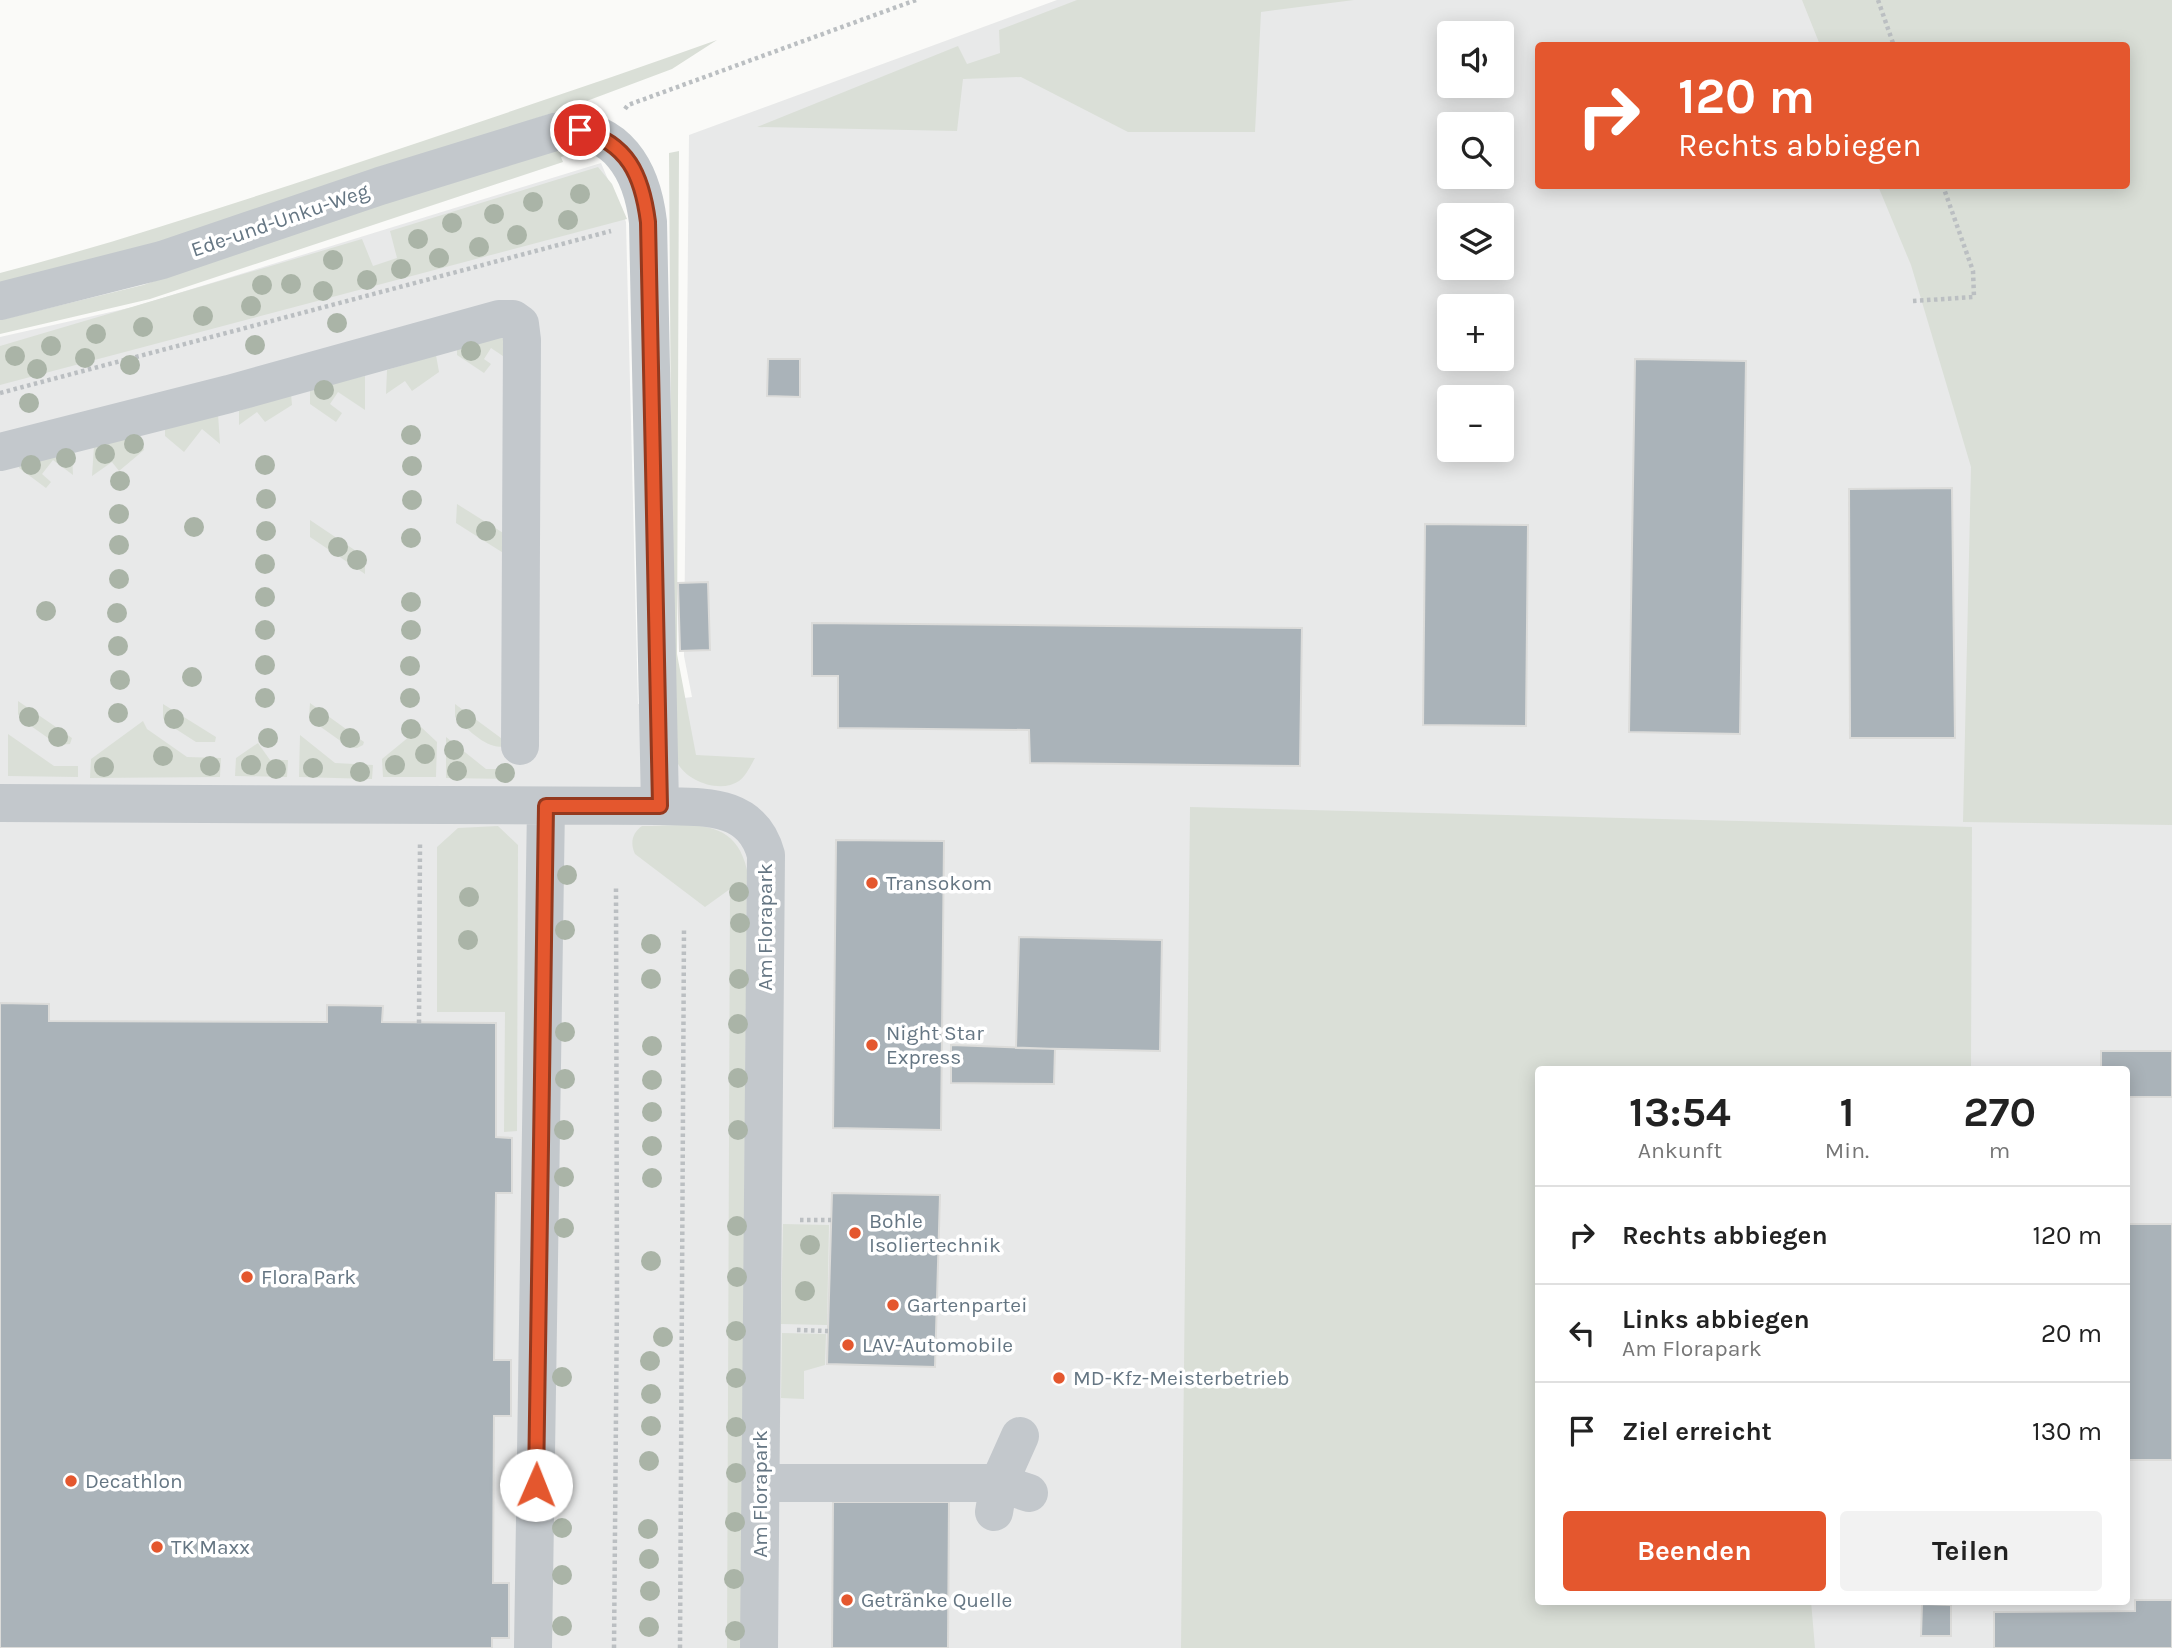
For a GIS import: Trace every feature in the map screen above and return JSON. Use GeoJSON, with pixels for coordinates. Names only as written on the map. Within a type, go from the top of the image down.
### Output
{"type":"FeatureCollection","features":[{"type":"Feature","properties":{"kind":"street","name":"Ede-und-Unku-Weg"},"geometry":{"type":"LineString","coordinates":[[0,301],[172,257],[380,186],[558,131],[580,130],[600,138]]}},
{"type":"Feature","properties":{"kind":"street"},"geometry":{"type":"LineString","coordinates":[[600,138],[617,148],[634,169],[641,184],[648,222],[660,806]]}},
{"type":"Feature","properties":{"kind":"street"},"geometry":{"type":"LineString","coordinates":[[0,453],[229,394],[499,319],[515,320],[520,324],[522,340],[520,746]]}},
{"type":"Feature","properties":{"kind":"street","name":"Am Florapark"},"geometry":{"type":"LineString","coordinates":[[0,803],[707,807],[739,817],[753,828],[761,839],[766,855],[759,1648]]}},
{"type":"Feature","properties":{"kind":"street"},"geometry":{"type":"LineString","coordinates":[[533,1648],[546,806]]}},
{"type":"Feature","properties":{"kind":"street"},"geometry":{"type":"LineString","coordinates":[[761,1483],[1007,1496],[1020,1436]]}},
{"type":"Feature","properties":{"kind":"path"},"geometry":{"type":"LineString","coordinates":[[600,138],[628,105],[916,0]]}},
{"type":"Feature","properties":{"kind":"path"},"geometry":{"type":"LineString","coordinates":[[1878,0],[1893,42]]}},
{"type":"Feature","properties":{"kind":"path"},"geometry":{"type":"LineString","coordinates":[[1913,301],[1974,297],[1973,271],[1944,189]]}},
{"type":"Feature","properties":{"kind":"path"},"geometry":{"type":"LineString","coordinates":[[0,394],[648,222]]}},
{"type":"Feature","properties":{"kind":"path"},"geometry":{"type":"LineString","coordinates":[[419,1023],[420,804]]}},
{"type":"Feature","properties":{"kind":"path"},"geometry":{"type":"LineString","coordinates":[[614,1648],[616,888]]}},
{"type":"Feature","properties":{"kind":"path"},"geometry":{"type":"LineString","coordinates":[[680,1648],[684,929]]}},
{"type":"Feature","properties":{"kind":"shaded area"},"geometry":{"type":"Polygon","coordinates":[[[1057,0],[2172,0],[2172,1648],[0,1648],[0,337],[133,307],[601,163],[626,222],[638,704],[692,697],[684,656],[689,135],[1057,0]]]}},
{"type":"Feature","properties":{"kind":"shaded area"},"geometry":{"type":"Polygon","coordinates":[[[1077,0],[1354,0],[1261,12],[1255,132],[1128,132],[1021,77],[963,79],[957,131],[757,127],[958,46],[967,64],[1000,53],[999,30],[1077,0]]]}},
{"type":"Feature","properties":{"kind":"shaded area"},"geometry":{"type":"Polygon","coordinates":[[[1802,0],[2172,0],[2172,825],[1963,822],[1971,467],[1911,265],[1879,189],[2130,189],[2130,42],[1819,42],[1802,0]]]}},
{"type":"Feature","properties":{"kind":"shaded area"},"geometry":{"type":"Polygon","coordinates":[[[717,40],[672,69],[576,105],[172,240],[0,283],[0,273],[248,199],[717,40]]]}},
{"type":"Feature","properties":{"kind":"shaded area"},"geometry":{"type":"Polygon","coordinates":[[[536,150],[577,152],[561,157],[563,162],[150,299],[0,334],[0,320],[143,285],[536,150]]]}},
{"type":"Feature","properties":{"kind":"shaded area"},"geometry":{"type":"Polygon","coordinates":[[[679,151],[677,654],[696,755],[755,758],[742,779],[723,786],[704,784],[681,769],[676,759],[673,735],[669,153],[679,151]]]}},
{"type":"Feature","properties":{"kind":"shaded area"},"geometry":{"type":"Polygon","coordinates":[[[598,167],[612,184],[627,219],[0,385],[0,346],[362,239],[373,266],[397,258],[390,231],[598,167]]]}},
{"type":"Feature","properties":{"kind":"shaded area"},"geometry":{"type":"Polygon","coordinates":[[[500,332],[512,362],[491,348],[484,359],[491,364],[484,373],[457,355],[457,350],[500,332]]]}},
{"type":"Feature","properties":{"kind":"shaded area"},"geometry":{"type":"Polygon","coordinates":[[[436,355],[439,372],[412,391],[405,381],[386,394],[387,370],[436,355]]]}},
{"type":"Feature","properties":{"kind":"shaded area"},"geometry":{"type":"Polygon","coordinates":[[[365,376],[365,410],[338,392],[330,404],[342,413],[336,422],[310,404],[310,387],[365,376]]]}},
{"type":"Feature","properties":{"kind":"shaded area"},"geometry":{"type":"Polygon","coordinates":[[[291,394],[292,405],[265,422],[257,412],[239,425],[239,411],[291,394]]]}},
{"type":"Feature","properties":{"kind":"shaded area"},"geometry":{"type":"Polygon","coordinates":[[[218,414],[220,444],[202,429],[184,452],[165,436],[165,429],[218,414]]]}},
{"type":"Feature","properties":{"kind":"shaded area"},"geometry":{"type":"Polygon","coordinates":[[[140,435],[144,450],[119,471],[112,462],[92,476],[94,446],[140,435]]]}},
{"type":"Feature","properties":{"kind":"shaded area"},"geometry":{"type":"Polygon","coordinates":[[[72,453],[73,475],[53,460],[42,474],[51,482],[46,488],[19,468],[20,463],[72,453]]]}},
{"type":"Feature","properties":{"kind":"shaded area"},"geometry":{"type":"Polygon","coordinates":[[[457,504],[511,538],[511,558],[456,523],[457,504]]]}},
{"type":"Feature","properties":{"kind":"shaded area"},"geometry":{"type":"Polygon","coordinates":[[[310,520],[365,557],[365,574],[310,537],[310,520]]]}},
{"type":"Feature","properties":{"kind":"shaded area"},"geometry":{"type":"Polygon","coordinates":[[[18,701],[72,738],[70,744],[58,745],[21,719],[18,714],[18,701]]]}},
{"type":"Feature","properties":{"kind":"shaded area"},"geometry":{"type":"Polygon","coordinates":[[[310,703],[364,742],[363,745],[357,748],[349,747],[311,720],[310,703]]]}},
{"type":"Feature","properties":{"kind":"shaded area"},"geometry":{"type":"Polygon","coordinates":[[[163,704],[216,737],[215,742],[196,742],[168,724],[163,718],[163,704]]]}},
{"type":"Feature","properties":{"kind":"shaded area"},"geometry":{"type":"Polygon","coordinates":[[[455,704],[509,744],[495,746],[480,739],[455,717],[455,704]]]}},
{"type":"Feature","properties":{"kind":"shaded area"},"geometry":{"type":"Polygon","coordinates":[[[143,721],[147,729],[187,757],[221,758],[220,777],[90,778],[91,759],[143,721]]]}},
{"type":"Feature","properties":{"kind":"shaded area"},"geometry":{"type":"Polygon","coordinates":[[[421,727],[437,742],[436,777],[383,777],[382,759],[421,727]]]}},
{"type":"Feature","properties":{"kind":"shaded area"},"geometry":{"type":"Polygon","coordinates":[[[8,734],[54,766],[78,766],[78,777],[8,776],[8,734]]]}},
{"type":"Feature","properties":{"kind":"shaded area"},"geometry":{"type":"Polygon","coordinates":[[[300,735],[335,763],[373,765],[372,779],[299,777],[300,735]]]}},
{"type":"Feature","properties":{"kind":"shaded area"},"geometry":{"type":"Polygon","coordinates":[[[446,737],[486,769],[510,769],[510,779],[446,778],[446,737]]]}},
{"type":"Feature","properties":{"kind":"shaded area"},"geometry":{"type":"Polygon","coordinates":[[[258,743],[270,760],[288,760],[287,777],[235,776],[236,758],[258,743]]]}},
{"type":"Feature","properties":{"kind":"shaded area"},"geometry":{"type":"Polygon","coordinates":[[[1190,807],[1972,827],[1971,1066],[1535,1066],[1535,1605],[1811,1605],[1815,1648],[1181,1648],[1190,807]]]}},
{"type":"Feature","properties":{"kind":"shaded area"},"geometry":{"type":"Polygon","coordinates":[[[691,825],[720,831],[732,840],[741,852],[747,870],[741,1648],[727,1648],[730,889],[705,907],[635,854],[633,838],[642,826],[691,825]]]}},
{"type":"Feature","properties":{"kind":"shaded area"},"geometry":{"type":"Polygon","coordinates":[[[498,826],[518,845],[517,1131],[504,1132],[505,1012],[437,1012],[437,847],[458,828],[498,826]]]}},
{"type":"Feature","properties":{"kind":"shaded area"},"geometry":{"type":"Polygon","coordinates":[[[783,1224],[829,1225],[827,1325],[781,1324],[783,1224]]]}},
{"type":"Feature","properties":{"kind":"shaded area"},"geometry":{"type":"Polygon","coordinates":[[[782,1333],[826,1334],[825,1365],[804,1371],[804,1399],[781,1398],[782,1333]]]}},
{"type":"Feature","properties":{"kind":"building"},"geometry":{"type":"Polygon","coordinates":[[[768,359],[800,359],[800,397],[767,396],[768,359]]]}},
{"type":"Feature","properties":{"kind":"building"},"geometry":{"type":"Polygon","coordinates":[[[1635,359],[1746,361],[1740,734],[1629,732],[1635,359]]]}},
{"type":"Feature","properties":{"kind":"building"},"geometry":{"type":"Polygon","coordinates":[[[1952,488],[1955,738],[1850,738],[1849,489],[1952,488]]]}},
{"type":"Feature","properties":{"kind":"building"},"geometry":{"type":"Polygon","coordinates":[[[1425,524],[1528,525],[1526,726],[1423,725],[1425,524]]]}},
{"type":"Feature","properties":{"kind":"building"},"geometry":{"type":"Polygon","coordinates":[[[708,582],[710,650],[680,651],[678,583],[708,582]]]}},
{"type":"Feature","properties":{"kind":"building"},"geometry":{"type":"Polygon","coordinates":[[[812,623],[1302,628],[1300,766],[1030,763],[1029,730],[838,728],[838,676],[812,676],[812,623]]]}},
{"type":"Feature","properties":{"kind":"building"},"geometry":{"type":"Polygon","coordinates":[[[836,840],[944,841],[941,1130],[833,1128],[836,840]]]}},
{"type":"Feature","properties":{"kind":"building"},"geometry":{"type":"Polygon","coordinates":[[[1019,937],[1162,940],[1160,1051],[1016,1048],[1019,937]]]}},
{"type":"Feature","properties":{"kind":"building","name":"Flora Park"},"geometry":{"type":"Polygon","coordinates":[[[0,1003],[49,1004],[49,1021],[327,1022],[327,1005],[383,1006],[382,1022],[496,1023],[496,1137],[512,1138],[512,1193],[496,1193],[494,1360],[511,1360],[511,1416],[494,1416],[493,1583],[509,1583],[509,1638],[492,1638],[492,1648],[0,1648],[0,1003]]]}},
{"type":"Feature","properties":{"kind":"building"},"geometry":{"type":"Polygon","coordinates":[[[951,1045],[1055,1049],[1054,1084],[951,1083],[951,1045]]]}},
{"type":"Feature","properties":{"kind":"building"},"geometry":{"type":"Polygon","coordinates":[[[2101,1051],[2172,1051],[2172,1097],[2130,1097],[2130,1066],[2101,1066],[2101,1051]]]}},
{"type":"Feature","properties":{"kind":"building"},"geometry":{"type":"Polygon","coordinates":[[[832,1193],[940,1195],[935,1367],[827,1364],[832,1193]]]}},
{"type":"Feature","properties":{"kind":"building"},"geometry":{"type":"Polygon","coordinates":[[[2130,1224],[2172,1224],[2172,1460],[2130,1460],[2130,1224]]]}},
{"type":"Feature","properties":{"kind":"building"},"geometry":{"type":"Polygon","coordinates":[[[833,1502],[949,1502],[948,1648],[832,1648],[833,1502]]]}},
{"type":"Feature","properties":{"kind":"building"},"geometry":{"type":"Polygon","coordinates":[[[2135,1600],[2172,1600],[2172,1648],[1994,1648],[1994,1612],[2135,1611],[2135,1600]]]}},
{"type":"Feature","properties":{"kind":"building"},"geometry":{"type":"Polygon","coordinates":[[[1922,1605],[1951,1605],[1951,1636],[1921,1636],[1922,1605]]]}},
{"type":"Feature","properties":{"kind":"place","name":"Transokom"},"geometry":{"type":"Point","coordinates":[872,883]}},
{"type":"Feature","properties":{"kind":"place","name":"Night Star Express"},"geometry":{"type":"Point","coordinates":[872,1045]}},
{"type":"Feature","properties":{"kind":"place","name":"Bohle Isoliertechnik"},"geometry":{"type":"Point","coordinates":[855,1233]}},
{"type":"Feature","properties":{"kind":"place","name":"Flora Park"},"geometry":{"type":"Point","coordinates":[247,1277]}},
{"type":"Feature","properties":{"kind":"place","name":"Gartenpartei"},"geometry":{"type":"Point","coordinates":[893,1305]}},
{"type":"Feature","properties":{"kind":"place","name":"LAV-Automobile"},"geometry":{"type":"Point","coordinates":[848,1345]}},
{"type":"Feature","properties":{"kind":"place","name":"MD-Kfz-Meisterbetrieb"},"geometry":{"type":"Point","coordinates":[1059,1378]}},
{"type":"Feature","properties":{"kind":"place","name":"Decathlon"},"geometry":{"type":"Point","coordinates":[71,1481]}},
{"type":"Feature","properties":{"kind":"place","name":"TK Maxx"},"geometry":{"type":"Point","coordinates":[157,1547]}},
{"type":"Feature","properties":{"kind":"place","name":"Getränke Quelle"},"geometry":{"type":"Point","coordinates":[847,1600]}},
{"type":"Feature","properties":{"kind":"route"},"geometry":{"type":"LineString","coordinates":[[536,1485],[546,806],[660,806],[648,222],[641,184],[627,158],[610,142],[580,130]]}}]}
